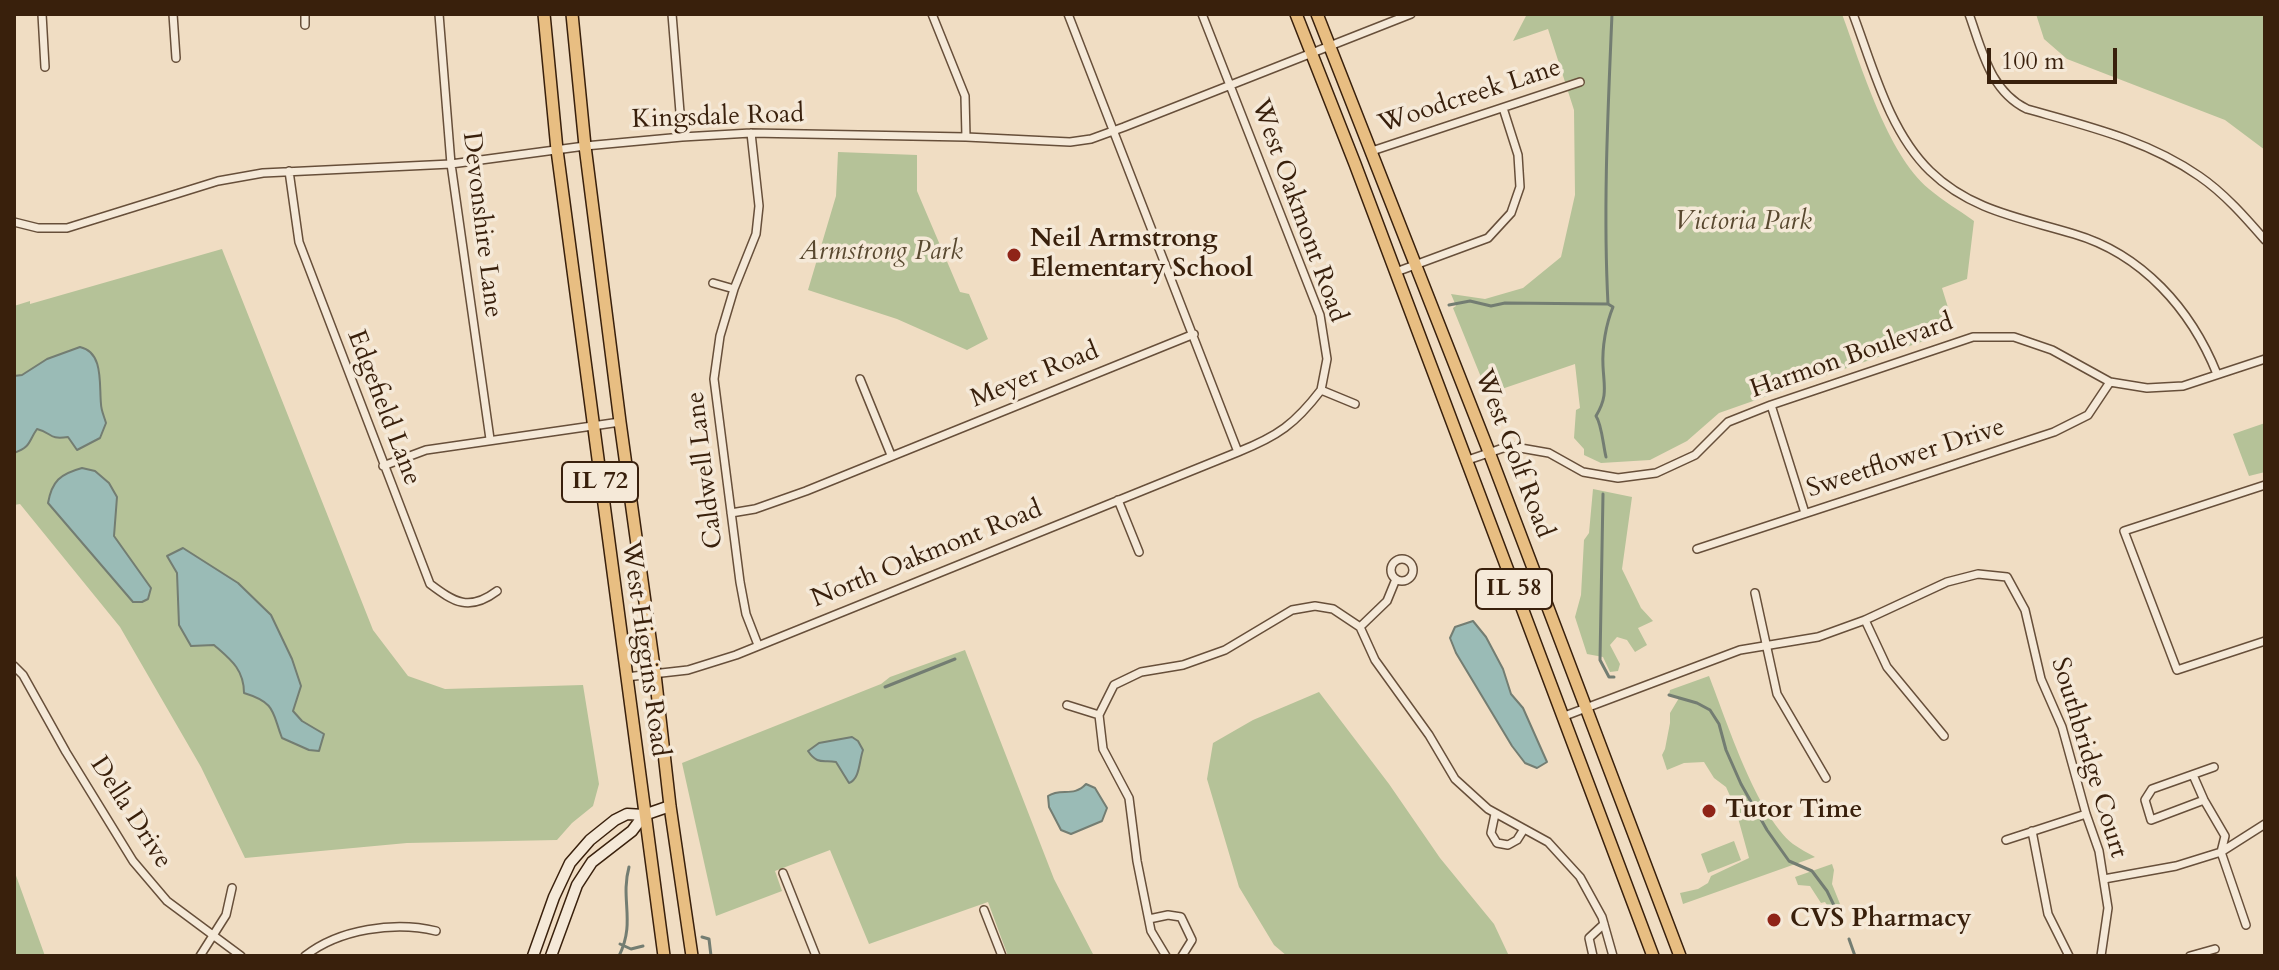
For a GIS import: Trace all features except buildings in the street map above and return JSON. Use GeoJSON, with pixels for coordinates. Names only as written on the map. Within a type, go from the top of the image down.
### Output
{"type":"FeatureCollection","features":[{"type":"Feature","properties":{"kind":"main road","name":"West Higgins Road"},"geometry":{"type":"LineString","coordinates":[[544,14],[557,150],[664,956]]}},
{"type":"Feature","properties":{"kind":"main road","name":"West Higgins Road"},"geometry":{"type":"LineString","coordinates":[[572,14],[585,146],[620,422],[692,956]]}},
{"type":"Feature","properties":{"kind":"main road","name":"West Golf Road"},"geometry":{"type":"LineString","coordinates":[[1296,14],[1653,956]]}},
{"type":"Feature","properties":{"kind":"main road","name":"West Golf Road"},"geometry":{"type":"LineString","coordinates":[[1317,14],[1489,452],[1680,956]]}},
{"type":"Feature","properties":{"kind":"street"},"geometry":{"type":"LineString","coordinates":[[42,14],[45,67]]}},
{"type":"Feature","properties":{"kind":"street"},"geometry":{"type":"LineString","coordinates":[[173,14],[176,58]]}},
{"type":"Feature","properties":{"kind":"street"},"geometry":{"type":"LineString","coordinates":[[305,14],[305,25]]}},
{"type":"Feature","properties":{"kind":"street","name":"Devonshire Lane"},"geometry":{"type":"LineString","coordinates":[[439,14],[451,164],[490,439]]}},
{"type":"Feature","properties":{"kind":"street"},"geometry":{"type":"LineString","coordinates":[[672,14],[682,137]]}},
{"type":"Feature","properties":{"kind":"street"},"geometry":{"type":"LineString","coordinates":[[932,14],[965,96],[966,137]]}},
{"type":"Feature","properties":{"kind":"street"},"geometry":{"type":"LineString","coordinates":[[1068,14],[1238,452]]}},
{"type":"Feature","properties":{"kind":"street","name":"West Oakmont Road"},"geometry":{"type":"LineString","coordinates":[[1202,14],[1320,315],[1327,359],[1321,390]]}},
{"type":"Feature","properties":{"kind":"street"},"geometry":{"type":"LineString","coordinates":[[1853,14],[1898,127],[1920,161],[1932,173],[1979,206],[2092,240],[2143,271],[2184,311],[2217,374]]}},
{"type":"Feature","properties":{"kind":"street"},"geometry":{"type":"LineString","coordinates":[[1969,14],[1994,79],[2012,101],[2027,109],[2109,132],[2165,156],[2199,176],[2229,201],[2265,240]]}},
{"type":"Feature","properties":{"kind":"street","name":"Kingsdale Road"},"geometry":{"type":"LineString","coordinates":[[14,222],[38,228],[67,228],[218,181],[247,175],[451,164],[682,137],[751,133],[1070,142],[1091,139],[1405,15]]}},
{"type":"Feature","properties":{"kind":"street","name":"Woodcreek Lane"},"geometry":{"type":"LineString","coordinates":[[1372,151],[1580,82]]}},
{"type":"Feature","properties":{"kind":"street"},"geometry":{"type":"LineString","coordinates":[[1396,272],[1488,238],[1511,213],[1520,187],[1518,155],[1503,108]]}},
{"type":"Feature","properties":{"kind":"street","name":"Caldwell Lane"},"geometry":{"type":"LineString","coordinates":[[751,133],[759,206],[756,234],[734,289],[720,336],[714,379],[746,614],[758,645]]}},
{"type":"Feature","properties":{"kind":"street","name":"Edgefield Lane"},"geometry":{"type":"LineString","coordinates":[[289,171],[299,242],[430,584],[454,602],[483,601],[497,591]]}},
{"type":"Feature","properties":{"kind":"street"},"geometry":{"type":"LineString","coordinates":[[713,283],[734,289]]}},
{"type":"Feature","properties":{"kind":"street","name":"Meyer Road"},"geometry":{"type":"LineString","coordinates":[[731,513],[755,509],[806,491],[1194,334]]}},
{"type":"Feature","properties":{"kind":"street","name":"Harmon Boulevard"},"geometry":{"type":"LineString","coordinates":[[1465,461],[1509,446],[1549,453],[1583,472],[1618,478],[1656,473],[1695,455],[1728,422],[1973,337],[2014,337],[2052,350],[2110,382],[2147,388],[2183,386],[2265,359]]}},
{"type":"Feature","properties":{"kind":"street"},"geometry":{"type":"LineString","coordinates":[[860,379],[891,455]]}},
{"type":"Feature","properties":{"kind":"street","name":"Sweetflower Drive"},"geometry":{"type":"LineString","coordinates":[[1697,549],[2054,432],[2088,415],[2110,382]]}},
{"type":"Feature","properties":{"kind":"street"},"geometry":{"type":"LineString","coordinates":[[1321,390],[1355,404]]}},
{"type":"Feature","properties":{"kind":"street","name":"North Oakmont Road"},"geometry":{"type":"LineString","coordinates":[[626,677],[703,666],[736,655],[1238,452],[1281,431],[1303,414],[1321,390]]}},
{"type":"Feature","properties":{"kind":"street"},"geometry":{"type":"LineString","coordinates":[[1771,405],[1805,513]]}},
{"type":"Feature","properties":{"kind":"street"},"geometry":{"type":"LineString","coordinates":[[383,466],[426,450],[620,422]]}},
{"type":"Feature","properties":{"kind":"street"},"geometry":{"type":"LineString","coordinates":[[2265,485],[2124,531],[2177,670],[2265,641]]}},
{"type":"Feature","properties":{"kind":"street"},"geometry":{"type":"LineString","coordinates":[[1118,500],[1139,552]]}},
{"type":"Feature","properties":{"kind":"street","name":"Southbridge Court"},"geometry":{"type":"LineString","coordinates":[[1865,620],[1947,582],[1978,574],[2007,577],[2025,610],[2041,679],[2062,727],[2099,851],[2108,908],[2101,956]]}},
{"type":"Feature","properties":{"kind":"street"},"geometry":{"type":"LineString","coordinates":[[1360,627],[1387,601],[1396,579]]}},
{"type":"Feature","properties":{"kind":"street"},"geometry":{"type":"LineString","coordinates":[[1755,593],[1777,694],[1826,778]]}},
{"type":"Feature","properties":{"kind":"street"},"geometry":{"type":"LineString","coordinates":[[1166,956],[1151,931],[1129,798],[1103,749],[1099,715],[1114,685],[1141,672],[1183,665],[1225,650],[1292,610],[1315,606],[1333,609],[1360,627],[1375,660],[1429,735],[1455,779],[1495,814],[1548,842],[1580,877],[1604,924],[1613,956]]}},
{"type":"Feature","properties":{"kind":"street"},"geometry":{"type":"LineString","coordinates":[[1562,717],[1740,650],[1818,637],[1865,620],[1887,667],[1944,736]]}},
{"type":"Feature","properties":{"kind":"street","name":"Della Drive"},"geometry":{"type":"LineString","coordinates":[[14,666],[23,675],[133,861],[167,901],[241,956]]}},
{"type":"Feature","properties":{"kind":"street"},"geometry":{"type":"LineString","coordinates":[[1067,705],[1099,715]]}},
{"type":"Feature","properties":{"kind":"street"},"geometry":{"type":"LineString","coordinates":[[2204,800],[2151,820],[2145,800],[2152,789],[2214,767]]}},
{"type":"Feature","properties":{"kind":"street"},"geometry":{"type":"LineString","coordinates":[[2193,775],[2225,836],[2221,852],[2246,925]]}},
{"type":"Feature","properties":{"kind":"street"},"geometry":{"type":"LineString","coordinates":[[533,956],[570,863],[590,840],[627,814],[644,815],[670,806]]}},
{"type":"Feature","properties":{"kind":"street"},"geometry":{"type":"LineString","coordinates":[[1495,814],[1491,833],[1497,843],[1508,845],[1517,840],[1524,829]]}},
{"type":"Feature","properties":{"kind":"street"},"geometry":{"type":"LineString","coordinates":[[2006,840],[2086,814]]}},
{"type":"Feature","properties":{"kind":"street"},"geometry":{"type":"LineString","coordinates":[[551,956],[577,885],[592,862],[632,831],[644,815]]}},
{"type":"Feature","properties":{"kind":"street"},"geometry":{"type":"LineString","coordinates":[[2104,879],[2176,866],[2221,852],[2265,824]]}},
{"type":"Feature","properties":{"kind":"street"},"geometry":{"type":"LineString","coordinates":[[2032,831],[2048,914],[2069,956]]}},
{"type":"Feature","properties":{"kind":"street"},"geometry":{"type":"LineString","coordinates":[[783,873],[816,956]]}},
{"type":"Feature","properties":{"kind":"street"},"geometry":{"type":"LineString","coordinates":[[200,956],[226,915],[232,888]]}},
{"type":"Feature","properties":{"kind":"street"},"geometry":{"type":"LineString","coordinates":[[984,910],[1002,956]]}},
{"type":"Feature","properties":{"kind":"street"},"geometry":{"type":"LineString","coordinates":[[1149,919],[1168,915],[1181,917],[1192,940],[1182,956]]}},
{"type":"Feature","properties":{"kind":"street"},"geometry":{"type":"LineString","coordinates":[[1593,956],[1589,938],[1604,924]]}},
{"type":"Feature","properties":{"kind":"street"},"geometry":{"type":"LineString","coordinates":[[305,956],[320,944],[354,933],[417,927],[436,931]]}},
{"type":"Feature","properties":{"kind":"street"},"geometry":{"type":"LineString","coordinates":[[2190,956],[2215,949]]}},
{"type":"Feature","properties":{"kind":"green space","name":"Victoria Park"},"geometry":{"type":"Polygon","coordinates":[[[1527,14],[1842,14],[1877,108],[1900,154],[1929,189],[1974,221],[1967,279],[1942,288],[1955,330],[1719,413],[1687,441],[1650,460],[1601,463],[1584,455],[1584,449],[1574,438],[1576,410],[1580,408],[1575,364],[1487,392],[1453,308],[1456,306],[1451,294],[1485,299],[1523,288],[1561,257],[1575,195],[1574,110],[1548,29],[1513,41],[1527,14]]]}},
{"type":"Feature","properties":{"kind":"green space"},"geometry":{"type":"Polygon","coordinates":[[[2036,14],[2265,14],[2265,150],[2225,120],[2067,59],[2044,39],[2036,14]]]}},
{"type":"Feature","properties":{"kind":"green space","name":"Armstrong Park"},"geometry":{"type":"Polygon","coordinates":[[[838,152],[917,155],[917,191],[960,292],[969,294],[988,339],[967,350],[897,319],[808,290],[836,196],[838,152]]]}},
{"type":"Feature","properties":{"kind":"green space"},"geometry":{"type":"Polygon","coordinates":[[[222,249],[373,630],[408,676],[445,689],[583,685],[599,784],[593,806],[557,840],[407,843],[245,858],[201,767],[120,627],[20,504],[14,505],[14,306],[222,249]]]}},
{"type":"Feature","properties":{"kind":"green space"},"geometry":{"type":"Polygon","coordinates":[[[2265,423],[2265,472],[2249,476],[2233,434],[2265,423]]]}},
{"type":"Feature","properties":{"kind":"green space"},"geometry":{"type":"Polygon","coordinates":[[[1593,489],[1632,497],[1622,569],[1641,608],[1653,621],[1638,628],[1647,645],[1635,652],[1627,640],[1617,637],[1610,645],[1620,664],[1618,671],[1610,672],[1603,657],[1587,654],[1575,617],[1581,595],[1584,540],[1589,533],[1593,489]]]}},
{"type":"Feature","properties":{"kind":"green space"},"geometry":{"type":"Polygon","coordinates":[[[965,650],[1054,879],[1094,956],[1008,956],[988,902],[869,944],[830,850],[775,871],[782,891],[716,916],[682,763],[881,684],[890,677],[965,650]]]}},
{"type":"Feature","properties":{"kind":"green space"},"geometry":{"type":"Polygon","coordinates":[[[1709,676],[1744,766],[1767,812],[1793,844],[1815,857],[1683,904],[1680,893],[1698,889],[1708,883],[1711,876],[1749,858],[1726,787],[1714,778],[1704,762],[1684,763],[1667,770],[1662,755],[1670,713],[1679,698],[1669,695],[1670,690],[1709,676]]]}},
{"type":"Feature","properties":{"kind":"green space"},"geometry":{"type":"Polygon","coordinates":[[[1319,692],[1440,858],[1494,924],[1509,956],[1287,956],[1274,945],[1239,887],[1207,779],[1213,743],[1253,720],[1319,692]]]}},
{"type":"Feature","properties":{"kind":"green space"},"geometry":{"type":"Polygon","coordinates":[[[1734,841],[1741,860],[1708,873],[1701,854],[1734,841]]]}},
{"type":"Feature","properties":{"kind":"green space"},"geometry":{"type":"Polygon","coordinates":[[[1832,864],[1832,884],[1840,904],[1829,908],[1825,902],[1821,903],[1810,886],[1798,885],[1795,877],[1832,864]]]}},
{"type":"Feature","properties":{"kind":"green space"},"geometry":{"type":"Polygon","coordinates":[[[14,870],[45,956],[14,956],[14,870]]]}},
{"type":"Feature","properties":{"kind":"water"},"geometry":{"type":"Polygon","coordinates":[[[80,347],[93,355],[99,370],[101,406],[106,423],[100,438],[77,450],[68,437],[54,437],[37,429],[26,446],[14,453],[14,376],[80,347]]]}},
{"type":"Feature","properties":{"kind":"water"},"geometry":{"type":"Polygon","coordinates":[[[82,468],[95,471],[109,483],[117,497],[114,536],[151,588],[148,599],[142,602],[133,602],[48,503],[58,480],[82,468]]]}},
{"type":"Feature","properties":{"kind":"water"},"geometry":{"type":"Polygon","coordinates":[[[183,548],[238,583],[271,615],[301,686],[293,711],[302,721],[324,734],[319,751],[282,738],[272,710],[262,701],[244,693],[239,671],[214,645],[191,646],[179,625],[177,573],[167,556],[183,548]]]}},
{"type":"Feature","properties":{"kind":"water"},"geometry":{"type":"Polygon","coordinates":[[[1473,621],[1486,637],[1503,669],[1511,694],[1523,708],[1547,762],[1537,768],[1525,763],[1512,746],[1456,653],[1450,638],[1455,627],[1473,621]]]}},
{"type":"Feature","properties":{"kind":"water"},"geometry":{"type":"Polygon","coordinates":[[[852,737],[863,750],[857,774],[849,783],[836,762],[818,760],[808,751],[819,743],[852,737]]]}},
{"type":"Feature","properties":{"kind":"water"},"geometry":{"type":"Polygon","coordinates":[[[1086,784],[1095,788],[1107,808],[1102,821],[1071,834],[1061,830],[1049,807],[1048,796],[1076,791],[1086,784]]]}},
{"type":"Feature","properties":{"kind":"waterway"},"geometry":{"type":"LineString","coordinates":[[1606,457],[1596,416],[1604,397],[1604,343],[1613,307],[1608,304],[1606,231],[1612,14]]}},
{"type":"Feature","properties":{"kind":"waterway"},"geometry":{"type":"LineString","coordinates":[[1449,305],[1470,301],[1491,306],[1505,303],[1608,304]]}},
{"type":"Feature","properties":{"kind":"waterway"},"geometry":{"type":"LineString","coordinates":[[1603,494],[1600,660],[1609,677],[1614,677]]}},
{"type":"Feature","properties":{"kind":"waterway"},"geometry":{"type":"LineString","coordinates":[[885,687],[955,659]]}},
{"type":"Feature","properties":{"kind":"waterway"},"geometry":{"type":"LineString","coordinates":[[1669,695],[1710,710],[1719,724],[1741,784],[1767,830],[1789,861],[1812,871],[1827,891],[1842,922]]}},
{"type":"Feature","properties":{"kind":"waterway"},"geometry":{"type":"LineString","coordinates":[[619,956],[626,932],[629,867]]}},
{"type":"Feature","properties":{"kind":"waterway"},"geometry":{"type":"LineString","coordinates":[[702,937],[709,939],[711,956]]}},
{"type":"Feature","properties":{"kind":"waterway"},"geometry":{"type":"LineString","coordinates":[[1849,939],[1855,956]]}},
{"type":"Feature","properties":{"kind":"waterway"},"geometry":{"type":"LineString","coordinates":[[620,944],[631,949],[643,946]]}},
{"type":"Feature","properties":{"kind":"place","name":"Neil Armstrong Elementary School"},"geometry":{"type":"Point","coordinates":[1014,255]}},
{"type":"Feature","properties":{"kind":"place","name":"Tutor Time"},"geometry":{"type":"Point","coordinates":[1709,811]}},
{"type":"Feature","properties":{"kind":"place","name":"CVS Pharmacy"},"geometry":{"type":"Point","coordinates":[1774,920]}}]}
